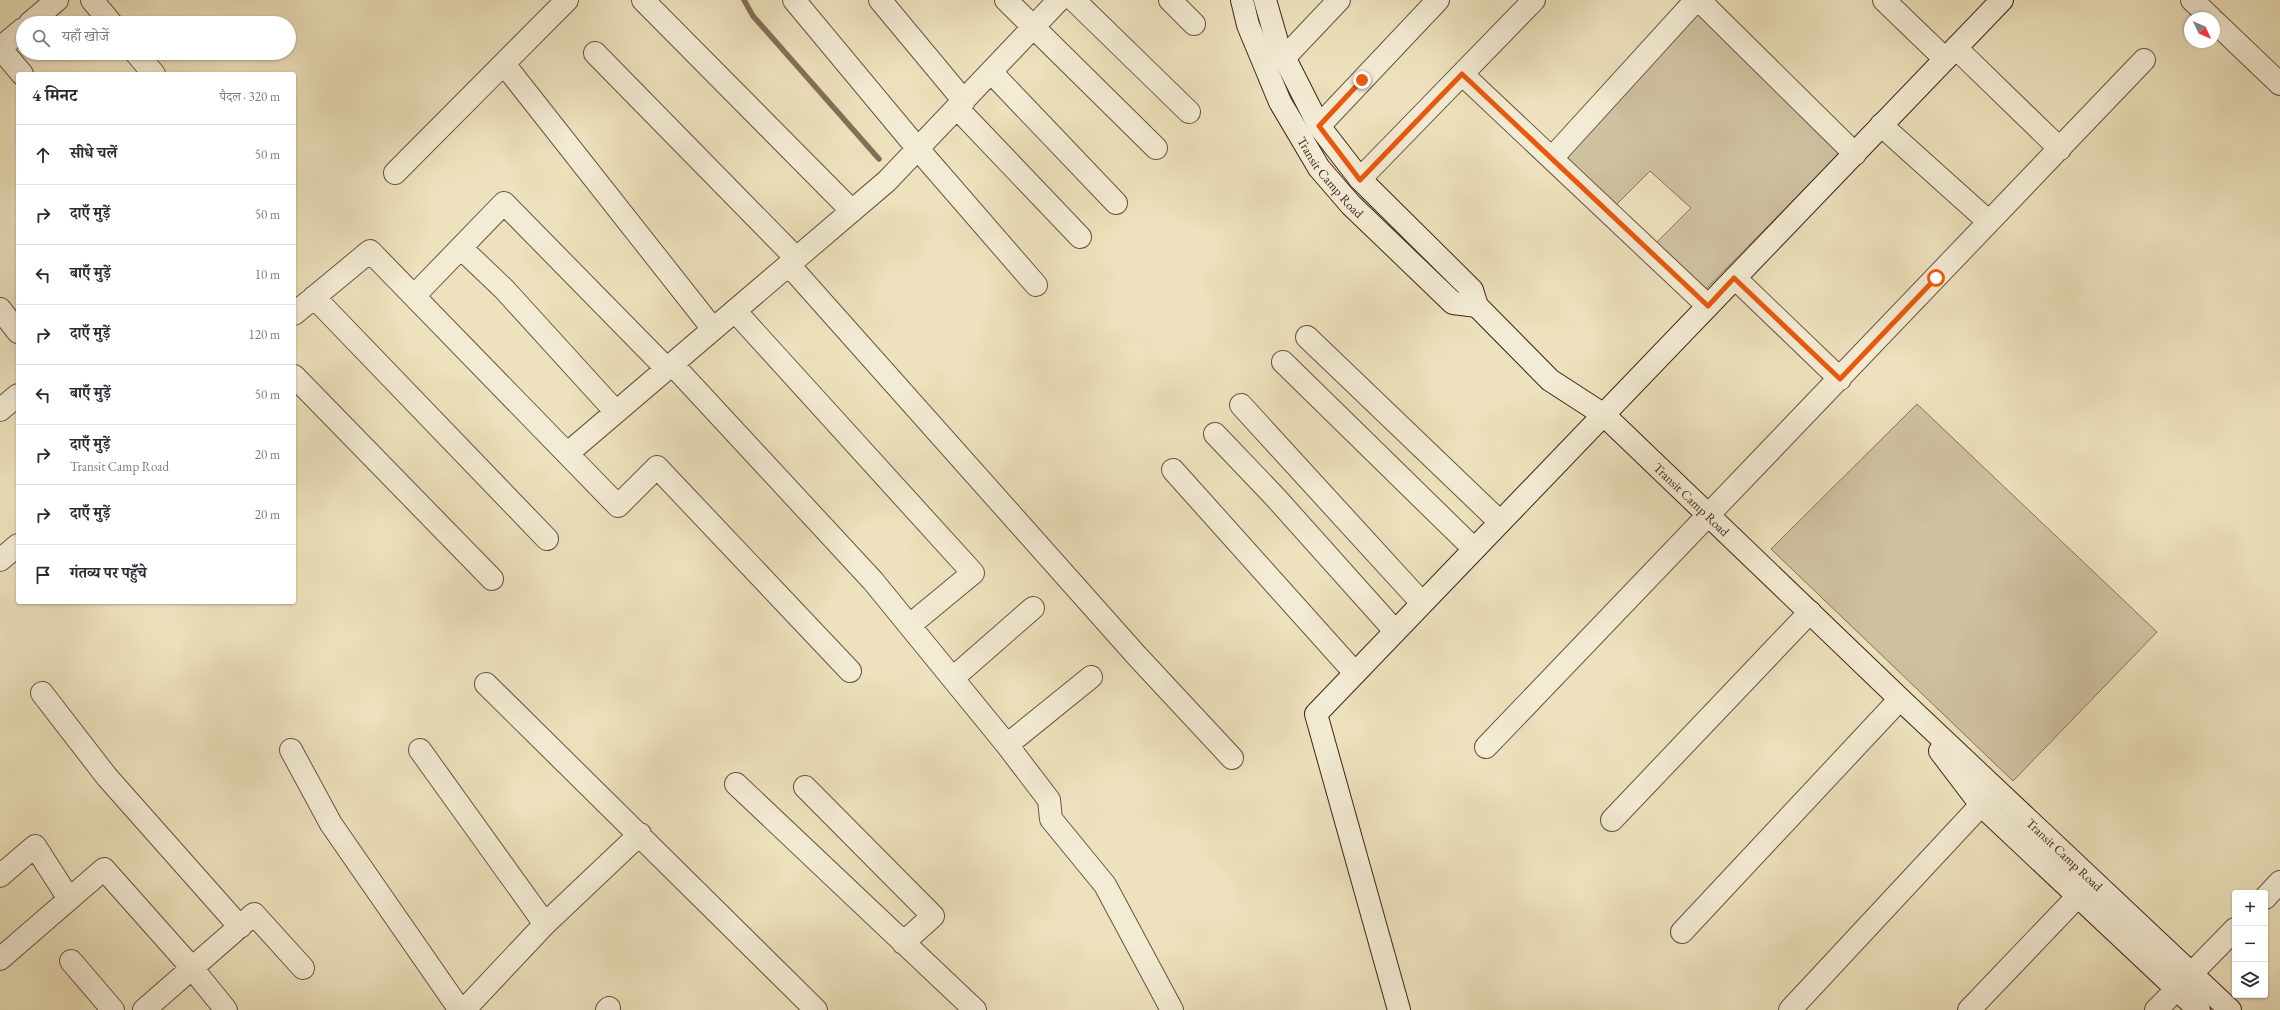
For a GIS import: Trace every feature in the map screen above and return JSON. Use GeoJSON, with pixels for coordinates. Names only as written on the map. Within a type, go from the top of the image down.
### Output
{"type":"FeatureCollection","features":[{"type":"Feature","properties":{"kind":"street"},"geometry":{"type":"LineString","coordinates":[[92,0],[105,16]]}},
{"type":"Feature","properties":{"kind":"street"},"geometry":{"type":"LineString","coordinates":[[396,173],[567,0]]}},
{"type":"Feature","properties":{"kind":"street"},"geometry":{"type":"LineString","coordinates":[[643,0],[852,211]]}},
{"type":"Feature","properties":{"kind":"street"},"geometry":{"type":"LineString","coordinates":[[794,0],[918,149],[1036,285]]}},
{"type":"Feature","properties":{"kind":"street"},"geometry":{"type":"LineString","coordinates":[[880,0],[961,104],[1080,237]]}},
{"type":"Feature","properties":{"kind":"street"},"geometry":{"type":"LineString","coordinates":[[1006,0],[1156,148]]}},
{"type":"Feature","properties":{"kind":"street"},"geometry":{"type":"LineString","coordinates":[[568,453],[888,181],[1059,0]]}},
{"type":"Feature","properties":{"kind":"street"},"geometry":{"type":"LineString","coordinates":[[1074,0],[1189,112]]}},
{"type":"Feature","properties":{"kind":"street"},"geometry":{"type":"LineString","coordinates":[[1170,0],[1194,24]]}},
{"type":"Feature","properties":{"kind":"street","name":"Transit Camp Road"},"geometry":{"type":"LineString","coordinates":[[1242,0],[1248,25],[1280,102],[1298,136],[1319,168],[1351,205],[1453,303],[1477,306]]}},
{"type":"Feature","properties":{"kind":"street","name":"Transit Camp Road"},"geometry":{"type":"LineString","coordinates":[[1264,0],[1284,58],[1319,126],[1355,173],[1472,290],[1477,306],[1550,380],[1604,415],[1995,788],[2177,989],[2199,1010]]}},
{"type":"Feature","properties":{"kind":"street"},"geometry":{"type":"LineString","coordinates":[[1284,58],[1339,0]]}},
{"type":"Feature","properties":{"kind":"street"},"geometry":{"type":"LineString","coordinates":[[1319,126],[1438,0]]}},
{"type":"Feature","properties":{"kind":"street"},"geometry":{"type":"LineString","coordinates":[[1332,182],[1355,173],[1462,74],[1534,0]]}},
{"type":"Feature","properties":{"kind":"street"},"geometry":{"type":"LineString","coordinates":[[1552,158],[1696,0]]}},
{"type":"Feature","properties":{"kind":"street"},"geometry":{"type":"LineString","coordinates":[[1699,0],[1855,154]]}},
{"type":"Feature","properties":{"kind":"street"},"geometry":{"type":"LineString","coordinates":[[1884,0],[1950,54],[2060,149]]}},
{"type":"Feature","properties":{"kind":"street"},"geometry":{"type":"LineString","coordinates":[[1399,1010],[1316,714],[2002,0]]}},
{"type":"Feature","properties":{"kind":"street"},"geometry":{"type":"LineString","coordinates":[[2192,0],[2205,12]]}},
{"type":"Feature","properties":{"kind":"street"},"geometry":{"type":"LineString","coordinates":[[37,16],[50,2]]}},
{"type":"Feature","properties":{"kind":"street"},"geometry":{"type":"LineString","coordinates":[[2220,27],[2280,84]]}},
{"type":"Feature","properties":{"kind":"street"},"geometry":{"type":"LineString","coordinates":[[16,35],[0,48],[20,72]]}},
{"type":"Feature","properties":{"kind":"street"},"geometry":{"type":"LineString","coordinates":[[595,53],[792,262],[1137,656],[1232,758]]}},
{"type":"Feature","properties":{"kind":"street"},"geometry":{"type":"LineString","coordinates":[[142,60],[152,72]]}},
{"type":"Feature","properties":{"kind":"street"},"geometry":{"type":"LineString","coordinates":[[1486,747],[1709,516],[2144,60]]}},
{"type":"Feature","properties":{"kind":"street"},"geometry":{"type":"LineString","coordinates":[[504,64],[713,329]]}},
{"type":"Feature","properties":{"kind":"street"},"geometry":{"type":"LineString","coordinates":[[991,72],[1116,204]]}},
{"type":"Feature","properties":{"kind":"street"},"geometry":{"type":"LineString","coordinates":[[1462,74],[1708,306]]}},
{"type":"Feature","properties":{"kind":"street"},"geometry":{"type":"LineString","coordinates":[[1881,125],[1989,222]]}},
{"type":"Feature","properties":{"kind":"street"},"geometry":{"type":"LineString","coordinates":[[414,296],[504,203],[669,366],[874,581],[1007,744],[1049,800],[1051,819],[1105,885],[1172,1010]]}},
{"type":"Feature","properties":{"kind":"street"},"geometry":{"type":"LineString","coordinates":[[460,248],[504,289],[616,412]]}},
{"type":"Feature","properties":{"kind":"street"},"geometry":{"type":"LineString","coordinates":[[296,311],[370,251],[618,506],[657,467],[850,671]]}},
{"type":"Feature","properties":{"kind":"street"},"geometry":{"type":"LineString","coordinates":[[1734,278],[1840,379]]}},
{"type":"Feature","properties":{"kind":"street"},"geometry":{"type":"LineString","coordinates":[[314,297],[547,539]]}},
{"type":"Feature","properties":{"kind":"street"},"geometry":{"type":"LineString","coordinates":[[0,309],[16,329]]}},
{"type":"Feature","properties":{"kind":"street"},"geometry":{"type":"LineString","coordinates":[[735,311],[973,572],[910,626]]}},
{"type":"Feature","properties":{"kind":"street"},"geometry":{"type":"LineString","coordinates":[[1307,337],[1500,522]]}},
{"type":"Feature","properties":{"kind":"street"},"geometry":{"type":"LineString","coordinates":[[1283,362],[1474,549]]}},
{"type":"Feature","properties":{"kind":"street"},"geometry":{"type":"LineString","coordinates":[[296,378],[492,579]]}},
{"type":"Feature","properties":{"kind":"street"},"geometry":{"type":"LineString","coordinates":[[0,410],[16,397]]}},
{"type":"Feature","properties":{"kind":"street"},"geometry":{"type":"LineString","coordinates":[[1242,405],[1422,603]]}},
{"type":"Feature","properties":{"kind":"street"},"geometry":{"type":"LineString","coordinates":[[1215,434],[1276,498],[1396,631]]}},
{"type":"Feature","properties":{"kind":"street"},"geometry":{"type":"LineString","coordinates":[[1173,470],[1355,673]]}},
{"type":"Feature","properties":{"kind":"street"},"geometry":{"type":"LineString","coordinates":[[0,560],[16,547]]}},
{"type":"Feature","properties":{"kind":"street"},"geometry":{"type":"LineString","coordinates":[[953,678],[1032,608]]}},
{"type":"Feature","properties":{"kind":"street"},"geometry":{"type":"LineString","coordinates":[[1612,820],[1810,612]]}},
{"type":"Feature","properties":{"kind":"street"},"geometry":{"type":"LineString","coordinates":[[1007,744],[1091,677]]}},
{"type":"Feature","properties":{"kind":"street"},"geometry":{"type":"LineString","coordinates":[[486,684],[640,834],[816,1010]]}},
{"type":"Feature","properties":{"kind":"street"},"geometry":{"type":"LineString","coordinates":[[42,693],[107,777],[240,927]]}},
{"type":"Feature","properties":{"kind":"street"},"geometry":{"type":"LineString","coordinates":[[1682,932],[1900,699]]}},
{"type":"Feature","properties":{"kind":"street","name":"Transit Camp Road"},"geometry":{"type":"LineString","coordinates":[[1900,699],[1981,805],[2192,973],[2230,1010]]}},
{"type":"Feature","properties":{"kind":"street"},"geometry":{"type":"LineString","coordinates":[[291,750],[331,824],[460,1010]]}},
{"type":"Feature","properties":{"kind":"street"},"geometry":{"type":"LineString","coordinates":[[420,750],[545,924]]}},
{"type":"Feature","properties":{"kind":"street"},"geometry":{"type":"LineString","coordinates":[[736,784],[975,1010]]}},
{"type":"Feature","properties":{"kind":"street"},"geometry":{"type":"LineString","coordinates":[[805,787],[933,916],[903,942]]}},
{"type":"Feature","properties":{"kind":"street"},"geometry":{"type":"LineString","coordinates":[[1790,1010],[1981,805],[1995,788]]}},
{"type":"Feature","properties":{"kind":"street"},"geometry":{"type":"LineString","coordinates":[[464,1010],[545,924],[640,834]]}},
{"type":"Feature","properties":{"kind":"street"},"geometry":{"type":"LineString","coordinates":[[0,876],[36,846],[69,899]]}},
{"type":"Feature","properties":{"kind":"street"},"geometry":{"type":"LineString","coordinates":[[0,959],[104,869],[192,968],[226,1010]]}},
{"type":"Feature","properties":{"kind":"street"},"geometry":{"type":"LineString","coordinates":[[2268,895],[2280,882]]}},
{"type":"Feature","properties":{"kind":"street"},"geometry":{"type":"LineString","coordinates":[[1969,1010],[2085,888]]}},
{"type":"Feature","properties":{"kind":"street"},"geometry":{"type":"LineString","coordinates":[[144,1010],[254,914],[303,968]]}},
{"type":"Feature","properties":{"kind":"street"},"geometry":{"type":"LineString","coordinates":[[2156,1010],[2232,932]]}},
{"type":"Feature","properties":{"kind":"street"},"geometry":{"type":"LineString","coordinates":[[71,961],[113,1010]]}},
{"type":"Feature","properties":{"kind":"shaded area"},"geometry":{"type":"Polygon","coordinates":[[[1697,10],[1843,150],[1705,290],[1656,243],[1691,208],[1650,171],[1614,207],[1560,155],[1697,10]]]}},
{"type":"Feature","properties":{"kind":"shaded area"},"geometry":{"type":"Polygon","coordinates":[[[1917,404],[2157,632],[2013,781],[1771,549],[1917,404]]]}},
{"type":"Feature","properties":{"kind":"waterway"},"geometry":{"type":"LineString","coordinates":[[744,0],[753,16],[879,159]]}},
{"type":"Feature","properties":{"kind":"route"},"geometry":{"type":"LineString","coordinates":[[1362,80],[1319,126],[1360,180],[1462,74],[1708,306],[1734,278],[1840,379],[1936,278]]}}]}
